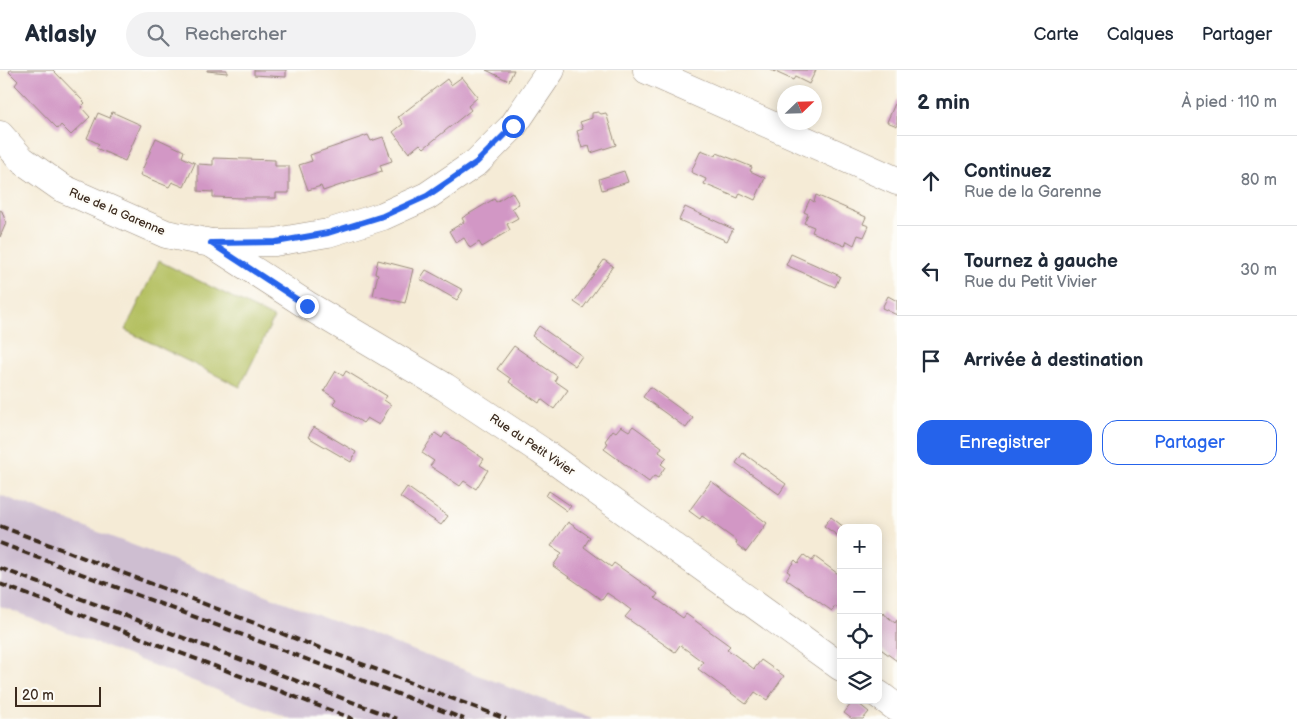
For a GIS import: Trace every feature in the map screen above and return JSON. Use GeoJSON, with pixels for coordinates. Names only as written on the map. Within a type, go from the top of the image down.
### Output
{"type":"FeatureCollection","features":[{"type":"Feature","properties":{"kind":"street","name":"Rue de la Garenne"},"geometry":{"type":"LineString","coordinates":[[0,135],[11,158],[62,188],[166,234],[211,243],[276,242],[328,233],[383,216],[427,196],[477,162],[513,126],[551,70]]}},
{"type":"Feature","properties":{"kind":"street"},"geometry":{"type":"LineString","coordinates":[[647,70],[897,181]]}},
{"type":"Feature","properties":{"kind":"street","name":"Rue du Petit Vivier"},"geometry":{"type":"LineString","coordinates":[[211,243],[307,306],[444,387],[540,450],[837,664]]}},
{"type":"Feature","properties":{"kind":"street"},"geometry":{"type":"LineString","coordinates":[[882,697],[897,708]]}},
{"type":"Feature","properties":{"kind":"shaded area"},"geometry":{"type":"Polygon","coordinates":[[[0,495],[595,719],[291,719],[0,606],[0,495]]]}},
{"type":"Feature","properties":{"kind":"green space"},"geometry":{"type":"Polygon","coordinates":[[[159,261],[274,318],[240,387],[125,330],[159,261]]]}},
{"type":"Feature","properties":{"kind":"building"},"geometry":{"type":"Polygon","coordinates":[[[10,70],[53,70],[85,103],[81,107],[90,117],[71,135],[61,125],[58,129],[15,85],[18,81],[9,72],[10,70]]]}},
{"type":"Feature","properties":{"kind":"building"},"geometry":{"type":"Polygon","coordinates":[[[227,70],[227,73],[207,71],[227,70]]]}},
{"type":"Feature","properties":{"kind":"building"},"geometry":{"type":"Polygon","coordinates":[[[254,70],[286,70],[286,77],[254,75],[254,70]]]}},
{"type":"Feature","properties":{"kind":"building"},"geometry":{"type":"Polygon","coordinates":[[[486,70],[514,70],[509,81],[486,70]]]}},
{"type":"Feature","properties":{"kind":"building"},"geometry":{"type":"Polygon","coordinates":[[[771,70],[816,70],[809,84],[795,77],[793,80],[771,70]]]}},
{"type":"Feature","properties":{"kind":"building"},"geometry":{"type":"Polygon","coordinates":[[[462,77],[478,97],[468,106],[471,110],[424,148],[420,144],[409,153],[393,132],[403,124],[398,117],[447,79],[451,85],[462,77]]]}},
{"type":"Feature","properties":{"kind":"building"},"geometry":{"type":"Polygon","coordinates":[[[897,99],[897,126],[887,122],[897,99]]]}},
{"type":"Feature","properties":{"kind":"building"},"geometry":{"type":"Polygon","coordinates":[[[112,112],[141,125],[125,161],[96,148],[99,144],[87,138],[98,113],[110,118],[112,112]]]}},
{"type":"Feature","properties":{"kind":"building"},"geometry":{"type":"Polygon","coordinates":[[[598,112],[601,114],[606,113],[616,145],[591,153],[589,146],[582,148],[577,131],[583,129],[580,122],[592,118],[592,113],[598,112]]]}},
{"type":"Feature","properties":{"kind":"building"},"geometry":{"type":"Polygon","coordinates":[[[368,135],[371,141],[383,137],[392,161],[380,165],[382,171],[323,191],[321,186],[308,190],[299,165],[312,161],[310,155],[368,135]]]}},
{"type":"Feature","properties":{"kind":"building"},"geometry":{"type":"Polygon","coordinates":[[[156,138],[184,151],[182,157],[195,163],[184,187],[172,182],[169,187],[140,175],[156,138]]]}},
{"type":"Feature","properties":{"kind":"building"},"geometry":{"type":"Polygon","coordinates":[[[701,150],[716,156],[717,153],[752,167],[750,171],[765,178],[755,200],[740,193],[738,198],[704,184],[706,179],[691,172],[701,150]]]}},
{"type":"Feature","properties":{"kind":"building"},"geometry":{"type":"Polygon","coordinates":[[[213,158],[275,160],[275,166],[289,166],[289,193],[276,193],[276,198],[243,198],[213,197],[213,192],[198,191],[198,164],[213,165],[213,158]]]}},
{"type":"Feature","properties":{"kind":"building"},"geometry":{"type":"Polygon","coordinates":[[[624,171],[628,182],[602,190],[599,179],[624,171]]]}},
{"type":"Feature","properties":{"kind":"building"},"geometry":{"type":"Polygon","coordinates":[[[512,192],[519,204],[512,208],[518,218],[507,224],[510,230],[482,247],[479,242],[470,248],[464,238],[456,243],[449,231],[464,222],[462,218],[494,199],[496,202],[512,192]]]}},
{"type":"Feature","properties":{"kind":"building"},"geometry":{"type":"Polygon","coordinates":[[[816,195],[866,217],[863,224],[869,226],[864,237],[858,235],[854,245],[847,241],[845,246],[812,232],[814,227],[804,223],[808,214],[804,212],[810,199],[814,202],[816,195]]]}},
{"type":"Feature","properties":{"kind":"building"},"geometry":{"type":"Polygon","coordinates":[[[685,207],[733,229],[727,241],[679,220],[685,207]]]}},
{"type":"Feature","properties":{"kind":"building"},"geometry":{"type":"Polygon","coordinates":[[[0,210],[6,223],[0,237],[0,210]]]}},
{"type":"Feature","properties":{"kind":"building"},"geometry":{"type":"Polygon","coordinates":[[[791,254],[840,276],[835,287],[786,265],[791,254]]]}},
{"type":"Feature","properties":{"kind":"building"},"geometry":{"type":"Polygon","coordinates":[[[378,260],[413,269],[405,303],[373,295],[378,274],[375,273],[378,260]]]}},
{"type":"Feature","properties":{"kind":"building"},"geometry":{"type":"Polygon","coordinates":[[[604,260],[613,266],[583,308],[574,302],[604,260]]]}},
{"type":"Feature","properties":{"kind":"building"},"geometry":{"type":"Polygon","coordinates":[[[426,270],[463,290],[457,300],[420,279],[426,270]]]}},
{"type":"Feature","properties":{"kind":"building"},"geometry":{"type":"Polygon","coordinates":[[[888,296],[897,301],[897,315],[882,308],[888,296]]]}},
{"type":"Feature","properties":{"kind":"building"},"geometry":{"type":"Polygon","coordinates":[[[539,326],[582,356],[575,366],[532,336],[539,326]]]}},
{"type":"Feature","properties":{"kind":"building"},"geometry":{"type":"Polygon","coordinates":[[[514,346],[557,376],[555,381],[568,390],[554,409],[541,399],[539,403],[509,382],[511,379],[497,369],[514,346]]]}},
{"type":"Feature","properties":{"kind":"building"},"geometry":{"type":"Polygon","coordinates":[[[336,371],[343,376],[346,371],[387,396],[384,400],[391,405],[379,425],[367,418],[363,423],[333,404],[336,399],[324,391],[336,371]]]}},
{"type":"Feature","properties":{"kind":"building"},"geometry":{"type":"Polygon","coordinates":[[[650,387],[693,418],[686,428],[643,397],[650,387]]]}},
{"type":"Feature","properties":{"kind":"building"},"geometry":{"type":"Polygon","coordinates":[[[621,426],[629,431],[633,426],[662,447],[659,452],[667,458],[661,464],[665,467],[658,478],[654,476],[649,482],[604,449],[608,443],[605,441],[613,430],[616,432],[621,426]]]}},
{"type":"Feature","properties":{"kind":"building"},"geometry":{"type":"Polygon","coordinates":[[[314,427],[356,452],[351,462],[308,437],[314,427]]]}},
{"type":"Feature","properties":{"kind":"building"},"geometry":{"type":"Polygon","coordinates":[[[435,433],[442,438],[445,433],[484,459],[480,465],[488,470],[476,489],[464,481],[460,486],[430,466],[434,461],[422,453],[435,433]]]}},
{"type":"Feature","properties":{"kind":"building"},"geometry":{"type":"Polygon","coordinates":[[[743,453],[786,484],[779,494],[736,463],[743,453]]]}},
{"type":"Feature","properties":{"kind":"building"},"geometry":{"type":"Polygon","coordinates":[[[711,481],[767,523],[746,552],[736,544],[737,541],[719,528],[702,516],[700,519],[689,511],[711,481]]]}},
{"type":"Feature","properties":{"kind":"building"},"geometry":{"type":"Polygon","coordinates":[[[407,487],[448,516],[441,525],[400,497],[407,487]]]}},
{"type":"Feature","properties":{"kind":"building"},"geometry":{"type":"Polygon","coordinates":[[[549,491],[571,506],[567,511],[546,496],[549,491]]]}},
{"type":"Feature","properties":{"kind":"building"},"geometry":{"type":"Polygon","coordinates":[[[831,517],[840,524],[837,524],[837,535],[824,526],[831,517]]]}},
{"type":"Feature","properties":{"kind":"building"},"geometry":{"type":"Polygon","coordinates":[[[568,522],[590,537],[584,547],[611,567],[614,563],[658,594],[655,598],[683,618],[686,614],[730,646],[727,649],[754,669],[761,660],[784,676],[767,700],[755,692],[746,704],[698,669],[703,662],[680,645],[675,652],[625,617],[631,610],[619,601],[607,593],[602,600],[553,566],[562,553],[551,546],[568,522]]]}},
{"type":"Feature","properties":{"kind":"building"},"geometry":{"type":"Polygon","coordinates":[[[804,555],[812,561],[815,557],[837,573],[837,608],[835,606],[832,611],[786,579],[790,573],[787,571],[795,560],[798,563],[804,555]]]}},
{"type":"Feature","properties":{"kind":"building"},"geometry":{"type":"Polygon","coordinates":[[[883,613],[895,623],[897,620],[897,661],[882,650],[883,613]]]}},
{"type":"Feature","properties":{"kind":"building"},"geometry":{"type":"Polygon","coordinates":[[[851,704],[859,704],[869,712],[863,719],[852,719],[844,713],[851,704]]]}},
{"type":"Feature","properties":{"kind":"railway"},"geometry":{"type":"LineString","coordinates":[[0,526],[506,719]]}},
{"type":"Feature","properties":{"kind":"railway"},"geometry":{"type":"LineString","coordinates":[[0,543],[464,719]]}},
{"type":"Feature","properties":{"kind":"railway"},"geometry":{"type":"LineString","coordinates":[[0,568],[397,719]]}},
{"type":"Feature","properties":{"kind":"railway"},"geometry":{"type":"LineString","coordinates":[[0,584],[353,719]]}},
{"type":"Feature","properties":{"kind":"route"},"geometry":{"type":"LineString","coordinates":[[307,306],[211,243],[276,242],[328,233],[383,216],[427,196],[477,162],[513,126]]}}]}
